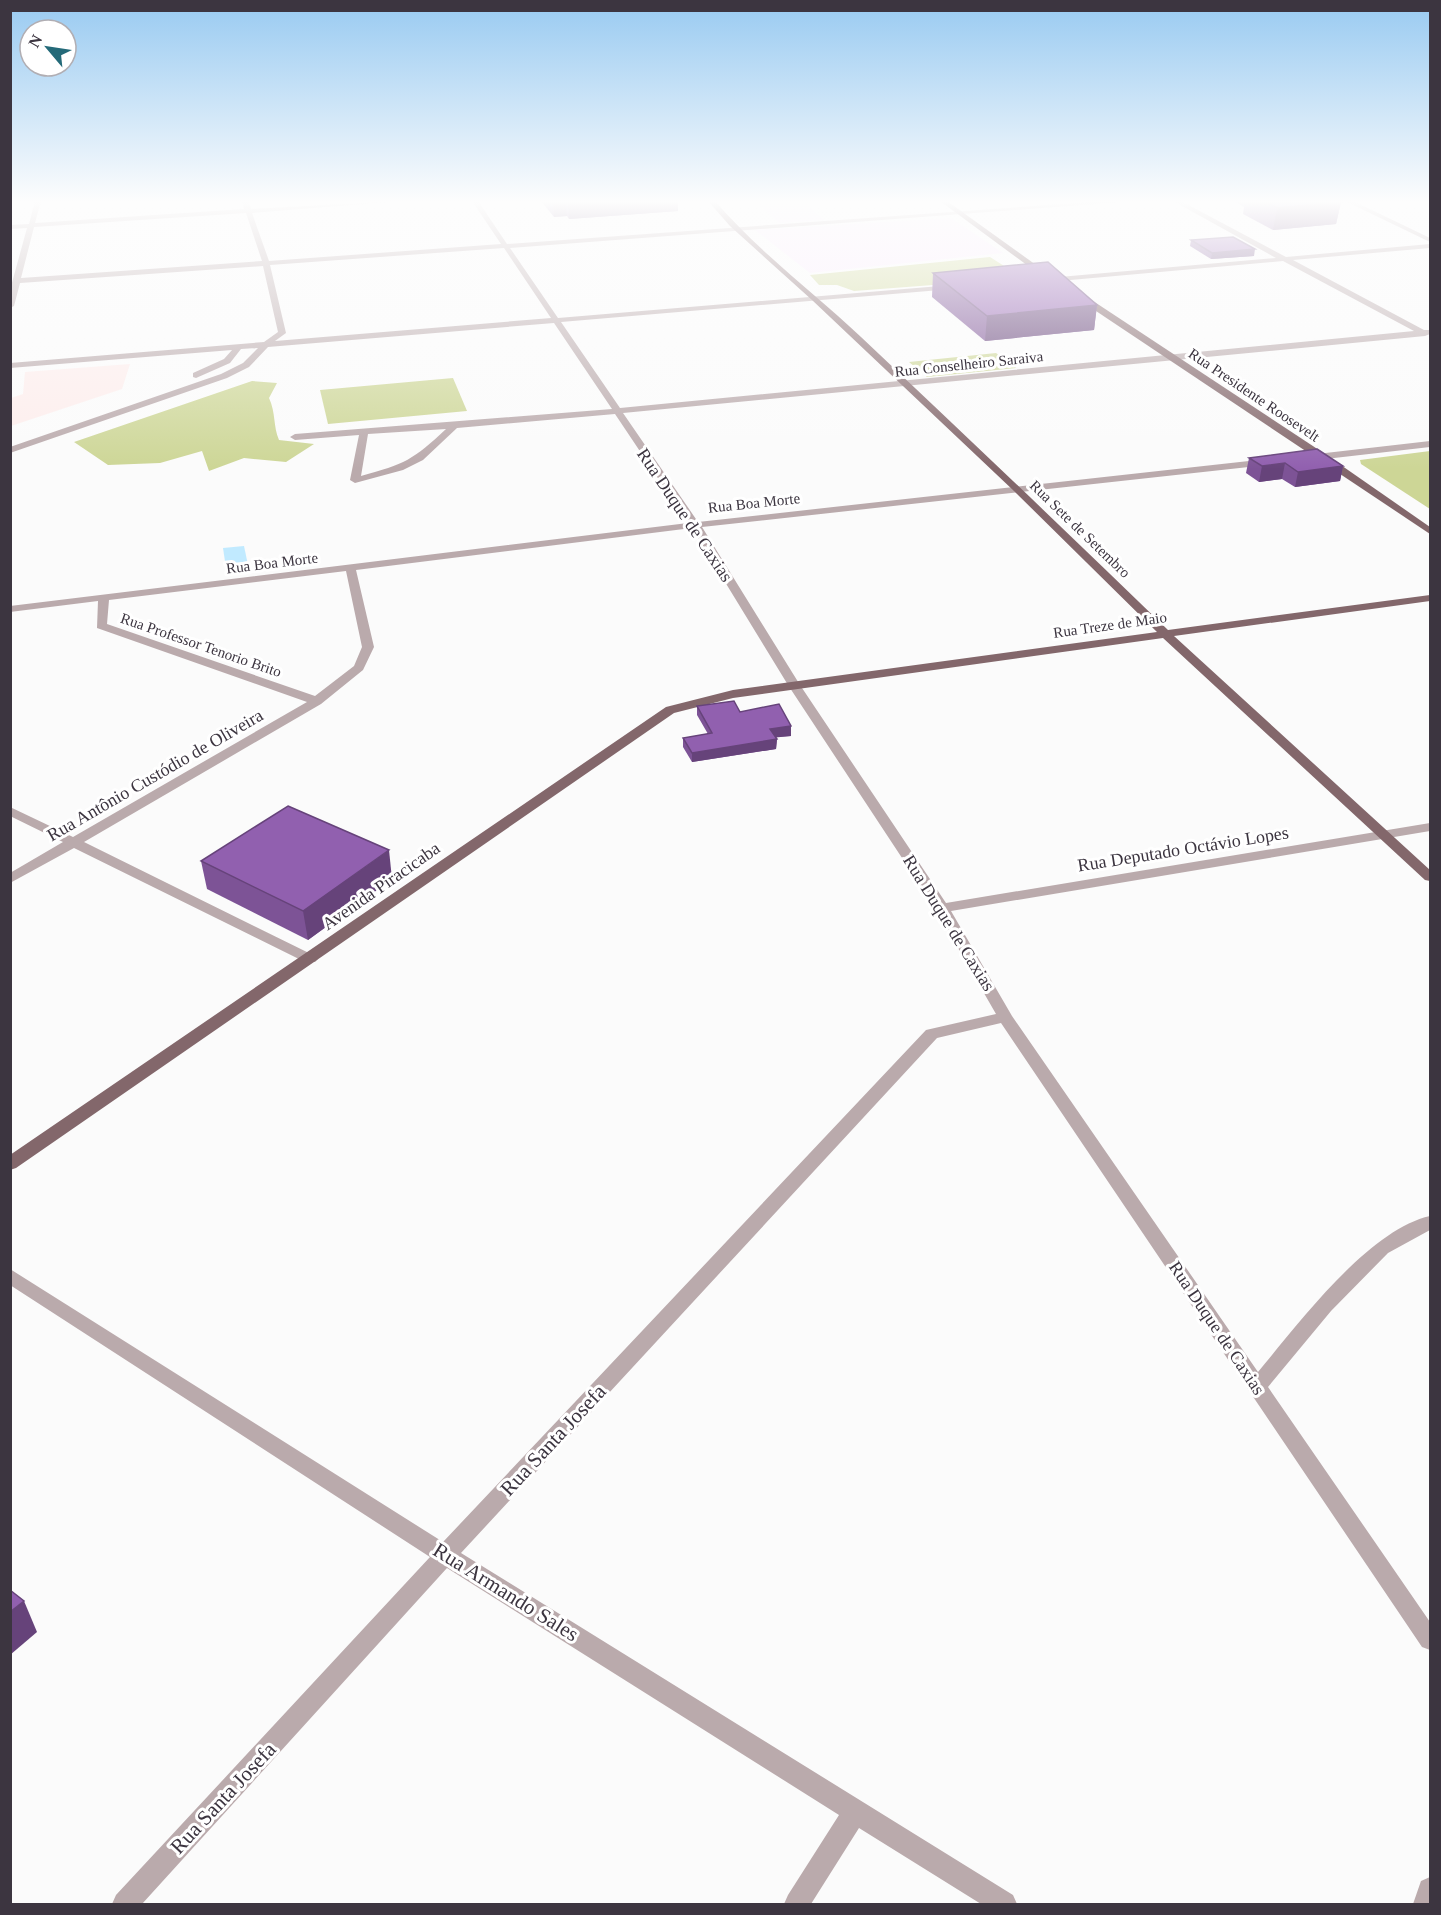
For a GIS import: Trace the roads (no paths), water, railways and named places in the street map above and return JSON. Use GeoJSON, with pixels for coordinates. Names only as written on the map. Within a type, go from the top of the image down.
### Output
{"type":"FeatureCollection","features":[{"type":"Feature","properties":{"kind":"main road","name":"Rua Sete de Setembro"},"geometry":{"type":"LineString","coordinates":[[807,290],[1017,489],[1164,633],[1431,877]]}},
{"type":"Feature","properties":{"kind":"main road","name":"Rua Presidente Roosevelt"},"geometry":{"type":"LineString","coordinates":[[1074,292],[1431,531]]}},
{"type":"Feature","properties":{"kind":"main road","name":"Rua Treze de Maio"},"geometry":{"type":"LineString","coordinates":[[794,685],[1431,598]]}},
{"type":"Feature","properties":{"kind":"main road","name":"Avenida Piracicaba"},"geometry":{"type":"LineString","coordinates":[[10,1164],[670,710],[733,694],[794,685]]}},
{"type":"Feature","properties":{"kind":"street"},"geometry":{"type":"LineString","coordinates":[[10,450],[224,376],[246,365],[265,345],[282,333],[272,290]]}},
{"type":"Feature","properties":{"kind":"street","name":"Rua Duque de Caxias"},"geometry":{"type":"LineString","coordinates":[[536,290],[615,411],[695,525],[794,685],[942,908],[1005,1017],[1431,1640]]}},
{"type":"Feature","properties":{"kind":"street"},"geometry":{"type":"LineString","coordinates":[[10,366],[912,290]]}},
{"type":"Feature","properties":{"kind":"street"},"geometry":{"type":"LineString","coordinates":[[1346,290],[1428,334]]}},
{"type":"Feature","properties":{"kind":"street","name":"Rua Conselheiro Saraiva"},"geometry":{"type":"LineString","coordinates":[[295,437],[511,421],[1428,334]]}},
{"type":"Feature","properties":{"kind":"street"},"geometry":{"type":"LineString","coordinates":[[10,440],[211,370],[227,361],[238,348]]}},
{"type":"Feature","properties":{"kind":"street"},"geometry":{"type":"LineString","coordinates":[[364,433],[355,480],[400,468],[420,458],[454,426]]}},
{"type":"Feature","properties":{"kind":"street"},"geometry":{"type":"LineString","coordinates":[[1296,459],[1431,444]]}},
{"type":"Feature","properties":{"kind":"street","name":"Rua Boa Morte"},"geometry":{"type":"LineString","coordinates":[[10,609],[351,569],[695,525],[1273,462]]}},
{"type":"Feature","properties":{"kind":"street","name":"Rua Antônio Custódio de Oliveira"},"geometry":{"type":"LineString","coordinates":[[10,879],[316,701],[359,668],[368,647],[351,569]]}},
{"type":"Feature","properties":{"kind":"street","name":"Rua Professor Tenorio Brito"},"geometry":{"type":"LineString","coordinates":[[104,598],[101,626],[316,701]]}},
{"type":"Feature","properties":{"kind":"street"},"geometry":{"type":"LineString","coordinates":[[10,811],[77,842],[310,959]]}},
{"type":"Feature","properties":{"kind":"street","name":"Rua Deputado Octávio Lopes"},"geometry":{"type":"LineString","coordinates":[[942,908],[1431,827]]}},
{"type":"Feature","properties":{"kind":"street","name":"Rua Santa Josefa"},"geometry":{"type":"LineString","coordinates":[[125,1905],[445,1555],[932,1034],[1005,1017]]}},
{"type":"Feature","properties":{"kind":"street"},"geometry":{"type":"LineString","coordinates":[[1257,1387],[1324,1306],[1382,1248],[1431,1222]]}},
{"type":"Feature","properties":{"kind":"street","name":"Rua Armando Sales"},"geometry":{"type":"LineString","coordinates":[[10,1276],[445,1555],[856,1810],[1004,1905]]}},
{"type":"Feature","properties":{"kind":"street"},"geometry":{"type":"LineString","coordinates":[[797,1905],[856,1810]]}},
{"type":"Feature","properties":{"kind":"street"},"geometry":{"type":"LineString","coordinates":[[1426,1905],[1431,1890]]}},
{"type":"Feature","properties":{"kind":"water"},"geometry":{"type":"Polygon","coordinates":[[[244,546],[248,565],[226,568],[223,548],[244,546]]]}}]}
